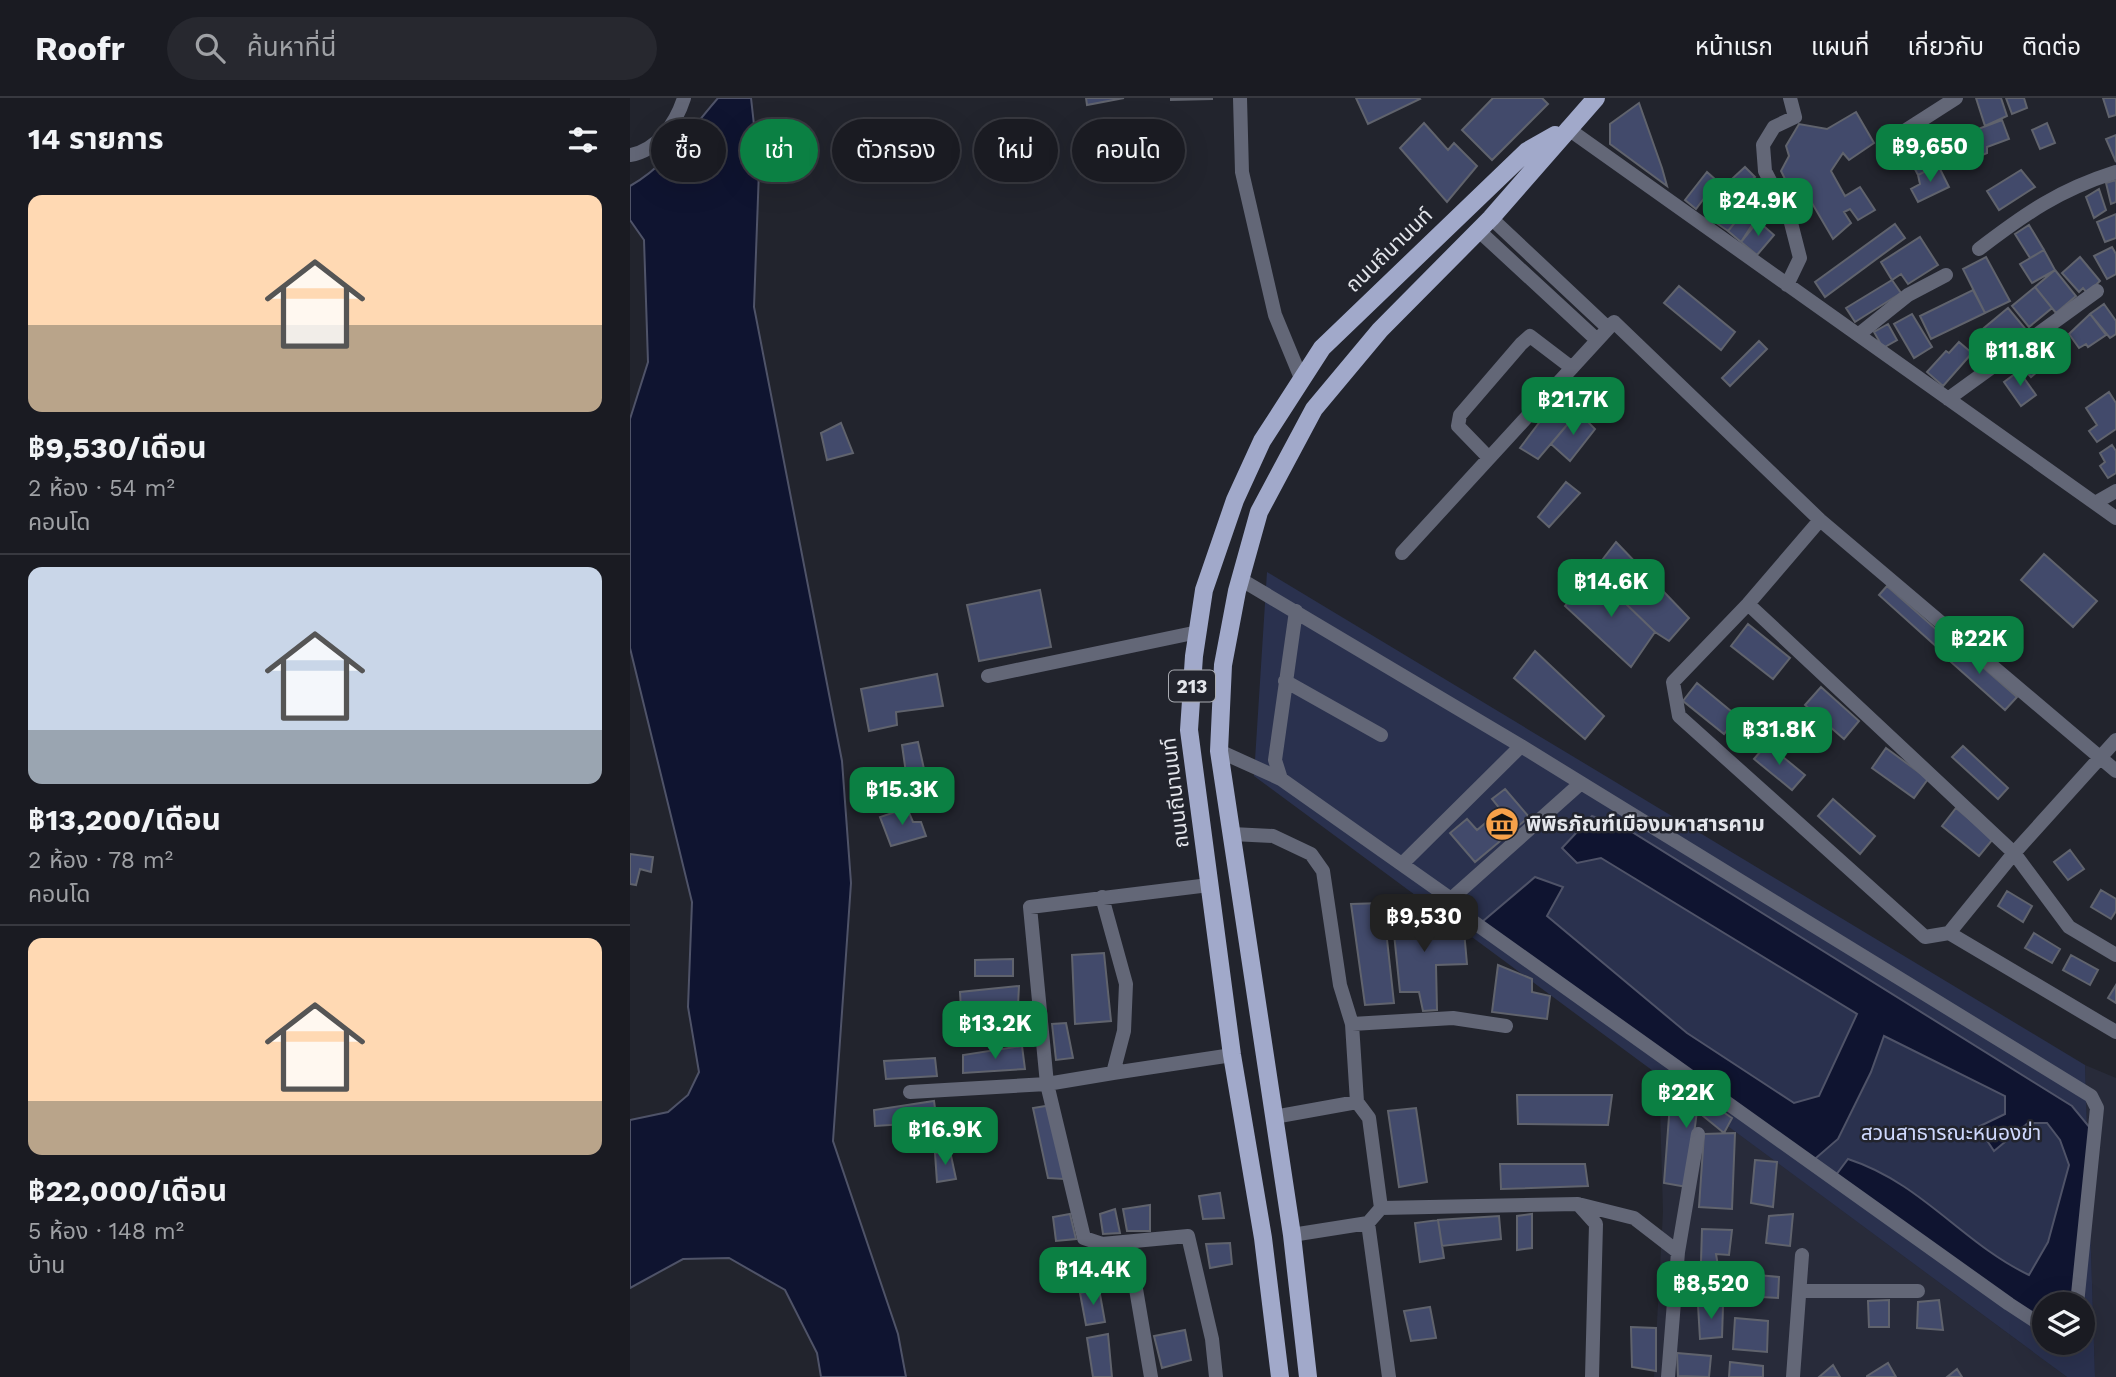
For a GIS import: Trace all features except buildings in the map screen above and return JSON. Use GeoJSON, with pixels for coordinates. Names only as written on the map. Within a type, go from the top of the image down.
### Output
{"type":"FeatureCollection","features":[{"type":"Feature","properties":{"kind":"main road","name":"ถนนถีนานนท์"},"geometry":{"type":"LineString","coordinates":[[1308,1377],[1292,1235],[1219,751],[1223,665],[1240,579],[1259,512],[1314,410],[1380,330],[1485,225],[1596,98]]}},
{"type":"Feature","properties":{"kind":"main road","name":"ถนนถีนานนท์"},"geometry":{"type":"LineString","coordinates":[[1280,1377],[1263,1238],[1232,1055],[1189,730],[1204,590],[1235,500],[1262,441],[1322,348],[1527,151],[1567,128]]}},
{"type":"Feature","properties":{"kind":"main road"},"geometry":{"type":"LineString","coordinates":[[1440,232],[1459,251]]}},
{"type":"Feature","properties":{"kind":"main road"},"geometry":{"type":"LineString","coordinates":[[1263,1238],[1292,1235]]}},
{"type":"Feature","properties":{"kind":"street"},"geometry":{"type":"LineString","coordinates":[[630,155],[652,148],[680,113],[684,98]]}},
{"type":"Feature","properties":{"kind":"street"},"geometry":{"type":"LineString","coordinates":[[1240,98],[1242,172],[1275,315],[1301,378]]}},
{"type":"Feature","properties":{"kind":"street"},"geometry":{"type":"LineString","coordinates":[[1787,285],[1800,258],[1790,219],[1765,172],[1763,145],[1774,127],[1794,117],[1790,98]]}},
{"type":"Feature","properties":{"kind":"street"},"geometry":{"type":"LineString","coordinates":[[1889,141],[1956,98]]}},
{"type":"Feature","properties":{"kind":"street"},"geometry":{"type":"LineString","coordinates":[[1567,128],[2116,518]]}},
{"type":"Feature","properties":{"kind":"street"},"geometry":{"type":"LineString","coordinates":[[1979,249],[2041,202],[2085,182],[2116,173]]}},
{"type":"Feature","properties":{"kind":"street"},"geometry":{"type":"LineString","coordinates":[[1485,225],[1608,328]]}},
{"type":"Feature","properties":{"kind":"street"},"geometry":{"type":"LineString","coordinates":[[1485,225],[1597,340]]}},
{"type":"Feature","properties":{"kind":"street"},"geometry":{"type":"LineString","coordinates":[[1858,335],[1908,295],[1946,275]]}},
{"type":"Feature","properties":{"kind":"street"},"geometry":{"type":"LineString","coordinates":[[1948,399],[2097,291]]}},
{"type":"Feature","properties":{"kind":"street"},"geometry":{"type":"LineString","coordinates":[[1402,552],[1614,322],[1820,520],[2116,771]]}},
{"type":"Feature","properties":{"kind":"street"},"geometry":{"type":"LineString","coordinates":[[1489,458],[1458,426],[1460,415],[1521,344],[1530,336],[1572,368]]}},
{"type":"Feature","properties":{"kind":"street"},"geometry":{"type":"LineString","coordinates":[[2095,503],[2116,491]]}},
{"type":"Feature","properties":{"kind":"street"},"geometry":{"type":"LineString","coordinates":[[1820,520],[1748,604],[1672,682],[1679,716],[1925,937],[1949,933],[2116,1032]]}},
{"type":"Feature","properties":{"kind":"street"},"geometry":{"type":"LineString","coordinates":[[1240,579],[1521,746],[2091,1096],[2097,1108],[2078,1292]]}},
{"type":"Feature","properties":{"kind":"street"},"geometry":{"type":"LineString","coordinates":[[1748,604],[2014,853],[2069,927],[2116,955]]}},
{"type":"Feature","properties":{"kind":"street"},"geometry":{"type":"LineString","coordinates":[[1281,779],[1275,760],[1296,611]]}},
{"type":"Feature","properties":{"kind":"street"},"geometry":{"type":"LineString","coordinates":[[988,676],[1198,632]]}},
{"type":"Feature","properties":{"kind":"street"},"geometry":{"type":"LineString","coordinates":[[1285,681],[1381,735]]}},
{"type":"Feature","properties":{"kind":"street"},"geometry":{"type":"LineString","coordinates":[[1949,933],[2014,853],[2102,759],[2116,740]]}},
{"type":"Feature","properties":{"kind":"street"},"geometry":{"type":"LineString","coordinates":[[1402,864],[1521,746]]}},
{"type":"Feature","properties":{"kind":"street"},"geometry":{"type":"LineString","coordinates":[[1219,751],[1281,779],[1451,899],[1461,913],[2032,1319]]}},
{"type":"Feature","properties":{"kind":"street"},"geometry":{"type":"LineString","coordinates":[[1451,899],[1581,783]]}},
{"type":"Feature","properties":{"kind":"street"},"geometry":{"type":"LineString","coordinates":[[1232,834],[1273,836],[1311,854],[1323,871],[1340,985],[1352,1024],[1357,1102],[1369,1118],[1381,1208]]}},
{"type":"Feature","properties":{"kind":"street"},"geometry":{"type":"LineString","coordinates":[[1209,885],[1030,907],[1047,1084],[1084,1238],[1102,1244],[1188,1236],[1212,1339],[1216,1377]]}},
{"type":"Feature","properties":{"kind":"street"},"geometry":{"type":"LineString","coordinates":[[1102,897],[1126,984],[1124,1031],[1112,1073]]}},
{"type":"Feature","properties":{"kind":"street"},"geometry":{"type":"LineString","coordinates":[[1352,1024],[1453,1018],[1506,1026]]}},
{"type":"Feature","properties":{"kind":"street"},"geometry":{"type":"LineString","coordinates":[[910,1092],[1047,1084],[1232,1055]]}},
{"type":"Feature","properties":{"kind":"street"},"geometry":{"type":"LineString","coordinates":[[1274,1117],[1357,1102]]}},
{"type":"Feature","properties":{"kind":"street"},"geometry":{"type":"LineString","coordinates":[[1668,1377],[1678,1252],[1698,1134]]}},
{"type":"Feature","properties":{"kind":"street"},"geometry":{"type":"LineString","coordinates":[[1578,1204],[1595,1224],[1592,1377]]}},
{"type":"Feature","properties":{"kind":"street"},"geometry":{"type":"LineString","coordinates":[[1292,1235],[1368,1223],[1381,1208],[1578,1204],[1634,1218],[1678,1252]]}},
{"type":"Feature","properties":{"kind":"street"},"geometry":{"type":"LineString","coordinates":[[1368,1223],[1390,1377]]}},
{"type":"Feature","properties":{"kind":"street"},"geometry":{"type":"LineString","coordinates":[[1128,1242],[1151,1377]]}},
{"type":"Feature","properties":{"kind":"street"},"geometry":{"type":"LineString","coordinates":[[1793,1377],[1802,1255]]}},
{"type":"Feature","properties":{"kind":"street"},"geometry":{"type":"LineString","coordinates":[[1800,1291],[1918,1291]]}},
{"type":"Feature","properties":{"kind":"shaded area"},"geometry":{"type":"Polygon","coordinates":[[[718,98],[751,98],[753,119],[740,119],[740,182],[759,182],[754,307],[842,761],[851,883],[833,1141],[898,1334],[906,1377],[821,1377],[817,1353],[785,1290],[729,1258],[683,1259],[630,1288],[630,1120],[668,1112],[688,1095],[699,1072],[688,1007],[692,902],[630,648],[630,419],[648,362],[644,240],[630,220],[630,186],[651,171],[651,182],[726,182],[726,119],[700,119],[718,98]]]}},
{"type":"Feature","properties":{"kind":"shaded area"},"geometry":{"type":"Polygon","coordinates":[[[1592,816],[1632,832],[2072,1106],[2091,1129],[2074,1292],[2032,1292],[2032,1315],[1833,1179],[1848,1159],[1874,1170],[1920,1198],[2005,1262],[2029,1275],[2048,1242],[2069,1165],[2060,1140],[2047,1123],[2028,1123],[1994,1151],[1978,1127],[2005,1114],[2005,1096],[1884,1036],[1871,1072],[1838,1139],[1809,1164],[1482,922],[1535,877],[1563,887],[1547,916],[1687,1033],[1794,1103],[1819,1096],[1857,1014],[1601,858],[1577,863],[1562,848],[1592,816]]]}},
{"type":"Feature","properties":{"kind":"shaded area"},"geometry":{"type":"Polygon","coordinates":[[[2085,1065],[2116,1078],[2116,1377],[2095,1377],[2095,1292],[2092,1292],[2085,1065]]]}},
{"type":"Feature","properties":{"kind":"shaded area"},"geometry":{"type":"Polygon","coordinates":[[[1659,1075],[2032,1351],[2032,1355],[2037,1355],[2067,1377],[1654,1377],[1663,1212],[1659,1075]]]}},
{"type":"Feature","properties":{"kind":"green space","name":"สวนสาธารณะหนองข่า"},"geometry":{"type":"Polygon","coordinates":[[[1267,572],[2085,1065],[2092,1292],[2032,1292],[2032,1351],[1254,776],[1267,572]]]}},
{"type":"Feature","properties":{"kind":"green space","name":"สวนสาธารณะหนองข่า"},"geometry":{"type":"Polygon","coordinates":[[[2037,1355],[2094,1355],[2095,1377],[2067,1377],[2037,1355]]]}},
{"type":"Feature","properties":{"kind":"place","name":"พิพิธภัณฑ์เมืองมหาสารคาม"},"geometry":{"type":"Point","coordinates":[1502,824]}}]}
